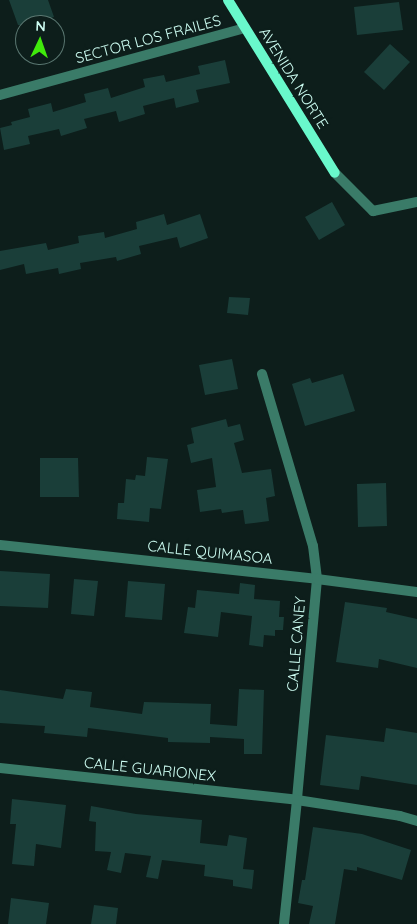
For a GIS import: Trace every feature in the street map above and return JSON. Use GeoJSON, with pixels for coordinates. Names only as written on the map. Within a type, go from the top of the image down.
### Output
{"type":"FeatureCollection","features":[{"type":"Feature","properties":{"kind":"street","name":"AVENIDA NORTE"},"geometry":{"type":"LineString","coordinates":[[228,0],[335,173],[373,211],[417,202]]}},
{"type":"Feature","properties":{"kind":"street","name":"SECTOR LOS FRAILES"},"geometry":{"type":"LineString","coordinates":[[0,95],[245,28]]}},
{"type":"Feature","properties":{"kind":"street","name":"CALLE CANEY"},"geometry":{"type":"LineString","coordinates":[[262,374],[313,546],[317,578],[284,924]]}},
{"type":"Feature","properties":{"kind":"street","name":"CALLE QUIMASOA"},"geometry":{"type":"LineString","coordinates":[[0,545],[317,578],[417,592]]}},
{"type":"Feature","properties":{"kind":"street","name":"CALLE GUARIONEX"},"geometry":{"type":"LineString","coordinates":[[0,768],[297,800],[400,816],[417,821]]}},
{"type":"Feature","properties":{"kind":"building"},"geometry":{"type":"Polygon","coordinates":[[[9,0],[48,0],[53,15],[15,15],[15,17],[9,0]]]}},
{"type":"Feature","properties":{"kind":"building"},"geometry":{"type":"Polygon","coordinates":[[[399,2],[403,30],[357,35],[354,7],[399,2]]]}},
{"type":"Feature","properties":{"kind":"building"},"geometry":{"type":"Polygon","coordinates":[[[390,44],[410,62],[384,90],[364,72],[390,44]]]}},
{"type":"Feature","properties":{"kind":"building"},"geometry":{"type":"Polygon","coordinates":[[[225,60],[230,83],[196,90],[199,102],[176,108],[174,98],[143,106],[145,114],[119,122],[116,111],[84,119],[87,128],[61,136],[59,129],[28,136],[30,144],[4,150],[0,128],[12,125],[11,122],[30,117],[28,109],[51,103],[53,112],[86,102],[84,94],[108,88],[111,98],[145,87],[143,79],[164,75],[166,82],[200,74],[198,66],[225,60]]]}},
{"type":"Feature","properties":{"kind":"building"},"geometry":{"type":"Polygon","coordinates":[[[332,202],[345,225],[319,240],[305,217],[332,202]]]}},
{"type":"Feature","properties":{"kind":"building"},"geometry":{"type":"Polygon","coordinates":[[[164,214],[167,225],[200,214],[208,238],[180,248],[177,237],[139,246],[141,254],[117,261],[116,257],[80,263],[81,269],[59,274],[58,268],[26,274],[24,264],[0,270],[0,251],[46,243],[48,250],[79,243],[78,236],[104,232],[105,238],[137,229],[136,222],[164,214]]]}},
{"type":"Feature","properties":{"kind":"building"},"geometry":{"type":"Polygon","coordinates":[[[229,297],[250,298],[248,315],[227,313],[229,297]]]}},
{"type":"Feature","properties":{"kind":"building"},"geometry":{"type":"Polygon","coordinates":[[[232,359],[238,389],[205,395],[199,365],[232,359]]]}},
{"type":"Feature","properties":{"kind":"building"},"geometry":{"type":"Polygon","coordinates":[[[343,374],[355,411],[305,426],[292,384],[310,378],[312,383],[343,374]]]}},
{"type":"Feature","properties":{"kind":"building"},"geometry":{"type":"Polygon","coordinates":[[[226,419],[228,427],[240,424],[244,440],[234,443],[242,473],[271,469],[275,496],[266,498],[269,521],[245,524],[243,510],[222,513],[221,509],[200,512],[197,490],[216,487],[212,458],[191,463],[187,445],[194,443],[191,428],[226,419]]]}},
{"type":"Feature","properties":{"kind":"building"},"geometry":{"type":"Polygon","coordinates":[[[147,457],[168,459],[161,509],[150,508],[149,522],[117,519],[118,503],[124,503],[126,479],[135,480],[136,475],[145,476],[147,457]]]}},
{"type":"Feature","properties":{"kind":"building"},"geometry":{"type":"Polygon","coordinates":[[[40,458],[78,458],[79,497],[40,497],[40,458]]]}},
{"type":"Feature","properties":{"kind":"building"},"geometry":{"type":"Polygon","coordinates":[[[386,483],[387,526],[358,527],[357,484],[386,483]]]}},
{"type":"Feature","properties":{"kind":"building"},"geometry":{"type":"Polygon","coordinates":[[[0,571],[50,574],[48,608],[0,606],[0,571]]]}},
{"type":"Feature","properties":{"kind":"building"},"geometry":{"type":"Polygon","coordinates":[[[74,579],[98,581],[94,616],[71,614],[74,579]]]}},
{"type":"Feature","properties":{"kind":"building"},"geometry":{"type":"Polygon","coordinates":[[[128,581],[165,584],[162,620],[125,617],[128,581]]]}},
{"type":"Feature","properties":{"kind":"building"},"geometry":{"type":"Polygon","coordinates":[[[240,583],[255,585],[254,599],[280,601],[279,617],[284,617],[283,630],[275,630],[275,636],[264,635],[263,647],[249,645],[252,616],[221,612],[218,637],[184,633],[188,607],[195,608],[197,590],[239,594],[240,583]]]}},
{"type":"Feature","properties":{"kind":"building"},"geometry":{"type":"Polygon","coordinates":[[[345,602],[387,608],[386,612],[417,619],[417,668],[379,659],[378,668],[336,662],[345,602]]]}},
{"type":"Feature","properties":{"kind":"building"},"geometry":{"type":"Polygon","coordinates":[[[66,689],[92,692],[90,707],[142,714],[144,702],[211,704],[210,724],[237,726],[239,689],[264,690],[262,754],[244,754],[244,739],[210,737],[210,743],[168,742],[168,738],[88,728],[87,737],[44,733],[45,726],[0,723],[0,690],[63,699],[66,689]]]}},
{"type":"Feature","properties":{"kind":"building"},"geometry":{"type":"Polygon","coordinates":[[[386,728],[417,733],[417,785],[361,776],[359,790],[320,785],[326,735],[384,742],[386,728]]]}},
{"type":"Feature","properties":{"kind":"building"},"geometry":{"type":"Polygon","coordinates":[[[12,799],[66,805],[61,848],[36,844],[34,866],[12,864],[16,824],[10,824],[12,799]]]}},
{"type":"Feature","properties":{"kind":"building"},"geometry":{"type":"Polygon","coordinates":[[[91,806],[136,814],[202,820],[200,843],[227,846],[229,835],[247,838],[243,869],[254,870],[252,889],[233,886],[233,880],[204,876],[205,865],[162,860],[158,879],[146,877],[151,856],[125,853],[121,873],[107,870],[111,852],[95,851],[96,822],[89,821],[91,806]]]}},
{"type":"Feature","properties":{"kind":"building"},"geometry":{"type":"Polygon","coordinates":[[[313,827],[362,834],[411,850],[402,880],[357,867],[357,871],[344,869],[335,924],[309,924],[313,906],[298,903],[302,880],[305,880],[313,827]]]}},
{"type":"Feature","properties":{"kind":"building"},"geometry":{"type":"Polygon","coordinates":[[[11,898],[49,903],[46,924],[8,924],[11,898]]]}},
{"type":"Feature","properties":{"kind":"building"},"geometry":{"type":"Polygon","coordinates":[[[94,905],[118,908],[116,924],[91,924],[94,905]]]}}]}
